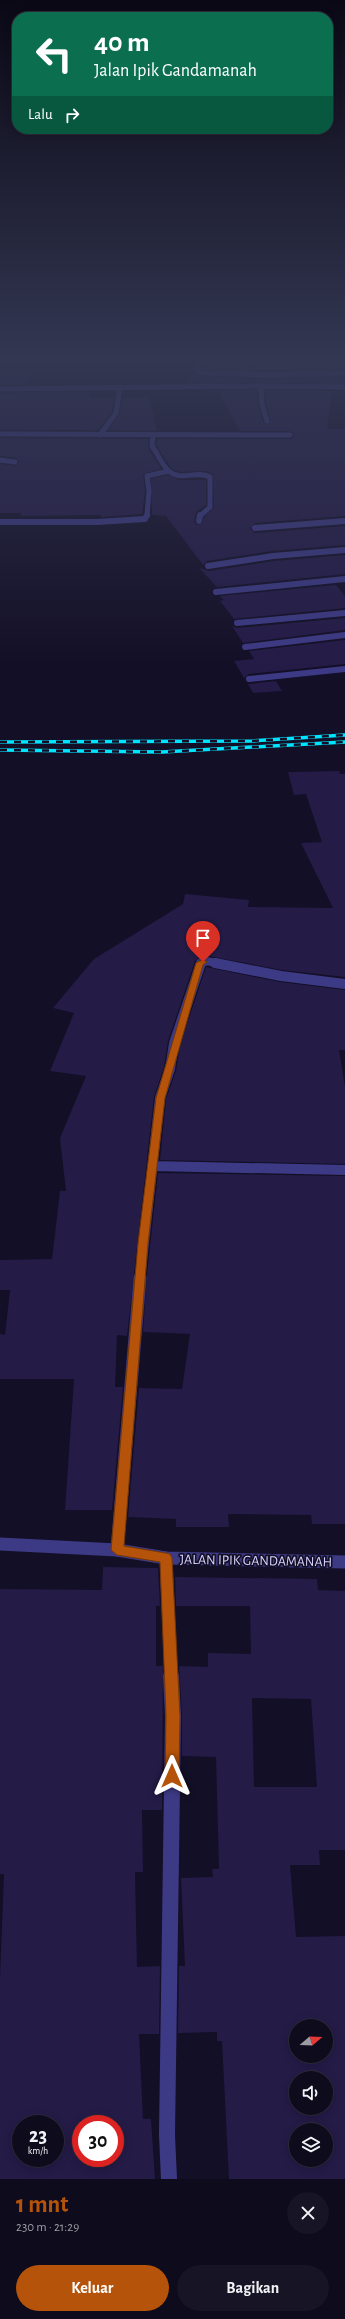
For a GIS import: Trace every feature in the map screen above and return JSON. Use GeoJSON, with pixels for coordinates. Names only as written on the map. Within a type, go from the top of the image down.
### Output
{"type":"FeatureCollection","features":[{"type":"Feature","properties":{"kind":"street"},"geometry":{"type":"LineString","coordinates":[[163,462],[169,471],[178,475],[203,474],[210,477],[210,507],[200,515],[199,521]]}},
{"type":"Feature","properties":{"kind":"street"},"geometry":{"type":"LineString","coordinates":[[0,522],[97,522],[145,519],[147,517],[149,491],[147,476],[169,471]]}},
{"type":"Feature","properties":{"kind":"street"},"geometry":{"type":"LineString","coordinates":[[255,528],[345,521]]}},
{"type":"Feature","properties":{"kind":"street"},"geometry":{"type":"LineString","coordinates":[[208,566],[273,556],[345,550]]}},
{"type":"Feature","properties":{"kind":"street"},"geometry":{"type":"LineString","coordinates":[[216,592],[345,579]]}},
{"type":"Feature","properties":{"kind":"street"},"geometry":{"type":"LineString","coordinates":[[237,623],[345,613]]}},
{"type":"Feature","properties":{"kind":"street"},"geometry":{"type":"LineString","coordinates":[[245,647],[344,636]]}},
{"type":"Feature","properties":{"kind":"street"},"geometry":{"type":"LineString","coordinates":[[249,679],[345,669]]}},
{"type":"Feature","properties":{"kind":"street"},"geometry":{"type":"LineString","coordinates":[[117,1550],[142,1250],[160,1098],[170,1068],[174,1043],[200,963],[207,961],[281,976],[345,984]]}},
{"type":"Feature","properties":{"kind":"street"},"geometry":{"type":"LineString","coordinates":[[152,1166],[345,1170]]}},
{"type":"Feature","properties":{"kind":"street","name":"JALAN IPIK GANDAMANAH"},"geometry":{"type":"LineString","coordinates":[[0,1544],[117,1550],[166,1558],[345,1562]]}},
{"type":"Feature","properties":{"kind":"street"},"geometry":{"type":"LineString","coordinates":[[166,1558],[173,1716],[167,2135],[169,2179]]}},
{"type":"Feature","properties":{"kind":"building"},"geometry":{"type":"Polygon","coordinates":[[[19,462],[156,462],[161,469],[143,474],[145,491],[142,514],[101,517],[101,515],[21,516],[21,513],[0,513],[0,464],[15,466],[19,462]]]}},
{"type":"Feature","properties":{"kind":"building"},"geometry":{"type":"Polygon","coordinates":[[[167,462],[345,462],[345,516],[255,523],[250,529],[255,533],[345,526],[345,545],[272,551],[207,561],[203,565],[166,516],[152,515],[151,479],[168,475],[179,480],[206,480],[206,505],[196,512],[194,521],[196,525],[202,524],[204,517],[214,507],[213,474],[206,471],[180,472],[172,469],[167,462]]]}},
{"type":"Feature","properties":{"kind":"building"},"geometry":{"type":"Polygon","coordinates":[[[345,555],[345,574],[217,587],[199,568],[209,571],[274,561],[345,555]]]}},
{"type":"Feature","properties":{"kind":"building"},"geometry":{"type":"Polygon","coordinates":[[[336,585],[345,596],[345,608],[234,619],[220,601],[224,600],[220,596],[336,585]]]}},
{"type":"Feature","properties":{"kind":"building"},"geometry":{"type":"Polygon","coordinates":[[[345,618],[345,630],[243,643],[232,626],[237,628],[345,618]]]}},
{"type":"Feature","properties":{"kind":"building"},"geometry":{"type":"Polygon","coordinates":[[[345,640],[345,664],[249,674],[244,678],[234,661],[254,659],[249,651],[345,640]]]}},
{"type":"Feature","properties":{"kind":"building"},"geometry":{"type":"Polygon","coordinates":[[[276,681],[282,691],[253,693],[248,684],[276,681]]]}},
{"type":"Feature","properties":{"kind":"building"},"geometry":{"type":"Polygon","coordinates":[[[339,771],[340,774],[345,774],[345,977],[282,970],[208,956],[199,957],[195,961],[168,1041],[164,1067],[154,1097],[127,1336],[117,1335],[115,1387],[123,1387],[112,1510],[65,1510],[74,1379],[0,1379],[0,1334],[5,1335],[10,1290],[0,1290],[0,1260],[52,1259],[60,1191],[66,1191],[60,1138],[86,1076],[50,1071],[74,1013],[53,1008],[94,959],[183,904],[185,894],[249,900],[248,907],[333,908],[301,843],[322,842],[306,794],[294,795],[288,772],[339,771]]]}},
{"type":"Feature","properties":{"kind":"building"},"geometry":{"type":"Polygon","coordinates":[[[206,967],[280,982],[345,990],[345,1050],[339,1050],[345,1087],[345,1164],[160,1160],[166,1099],[176,1071],[180,1045],[206,967]]]}},
{"type":"Feature","properties":{"kind":"building"},"geometry":{"type":"Polygon","coordinates":[[[158,1173],[345,1176],[345,1524],[312,1524],[311,1515],[228,1514],[229,1527],[176,1527],[176,1519],[128,1517],[139,1388],[182,1389],[190,1334],[143,1332],[147,1274],[158,1173]]]}},
{"type":"Feature","properties":{"kind":"building"},"geometry":{"type":"Polygon","coordinates":[[[103,1567],[158,1568],[160,1606],[156,1606],[156,1666],[163,1666],[162,1810],[142,1810],[143,1872],[135,1872],[137,1967],[160,1966],[159,2034],[139,2034],[143,2119],[151,2119],[155,2179],[0,2179],[0,1978],[4,1874],[0,1874],[0,1589],[102,1590],[103,1567]]]}},
{"type":"Feature","properties":{"kind":"building"},"geometry":{"type":"Polygon","coordinates":[[[175,1577],[317,1579],[318,1590],[345,1591],[345,1850],[319,1850],[320,1865],[290,1865],[296,1937],[345,1936],[345,2179],[229,2179],[222,2041],[217,2041],[217,2032],[178,2033],[179,1966],[185,1966],[181,1878],[213,1877],[212,1869],[219,1869],[216,1757],[182,1756],[182,1716],[179,1666],[208,1667],[208,1653],[251,1654],[250,1606],[176,1606],[175,1577]],[[252,1698],[254,1787],[317,1787],[311,1699],[252,1698]]]}},
{"type":"Feature","properties":{"kind":"railway"},"geometry":{"type":"LineString","coordinates":[[0,742],[252,741],[345,735]]}},
{"type":"Feature","properties":{"kind":"railway"},"geometry":{"type":"LineString","coordinates":[[0,750],[162,752],[345,742]]}},
{"type":"Feature","properties":{"kind":"route"},"geometry":{"type":"LineString","coordinates":[[172,1776],[173,1716],[166,1558],[117,1550],[143,1243],[149,1206],[160,1098],[170,1068],[174,1043],[186,1004],[200,963],[203,962]]}}]}
